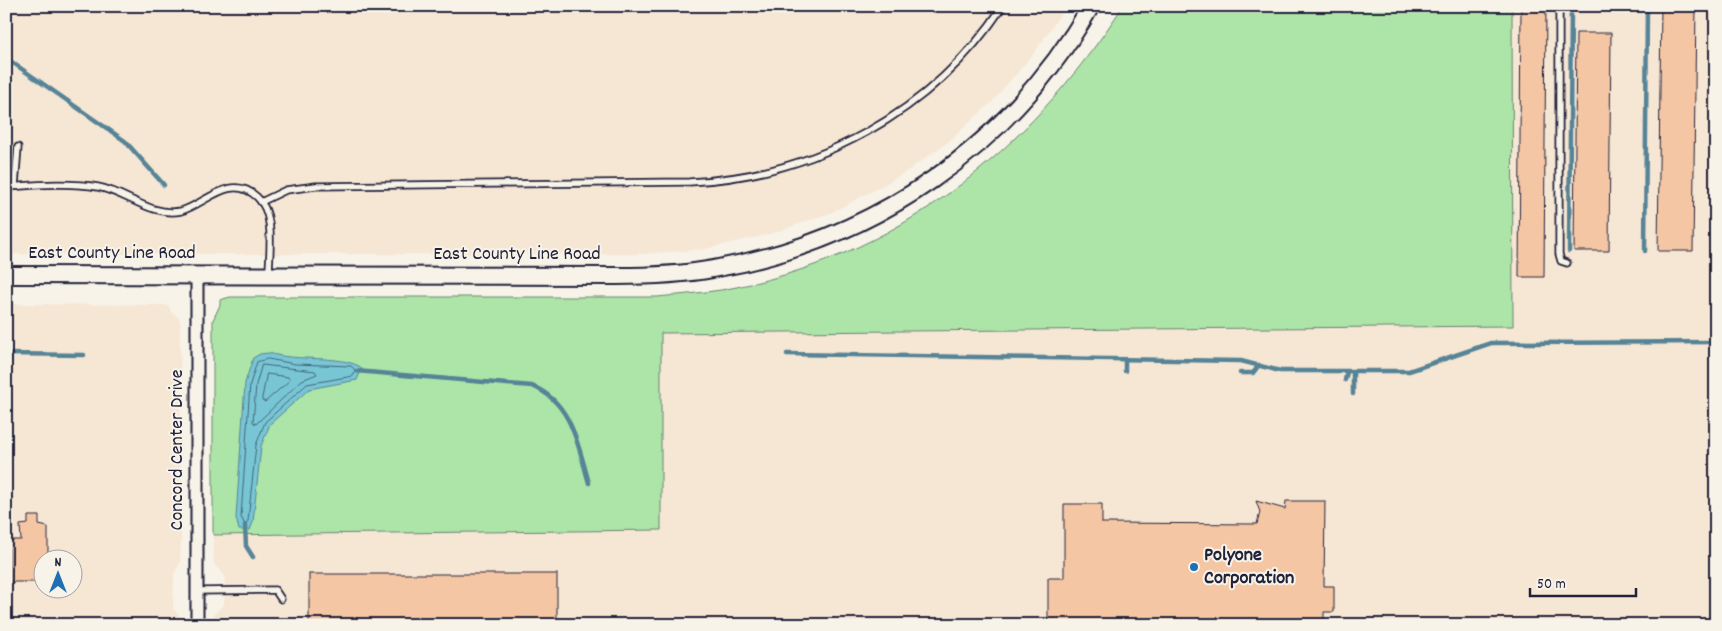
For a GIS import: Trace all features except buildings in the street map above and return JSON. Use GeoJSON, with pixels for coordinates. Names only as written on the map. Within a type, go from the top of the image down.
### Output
{"type":"FeatureCollection","features":[{"type":"Feature","properties":{"kind":"main road","name":"East County Line Road"},"geometry":{"type":"LineString","coordinates":[[6,275],[656,275],[738,265],[802,247],[873,217],[937,178],[991,134],[1036,87],[1091,6]]}},
{"type":"Feature","properties":{"kind":"street","name":"Concord Center Drive"},"geometry":{"type":"LineString","coordinates":[[197,276],[197,625]]}},
{"type":"Feature","properties":{"kind":"lane"},"geometry":{"type":"LineString","coordinates":[[261,202],[286,190],[316,186],[689,182],[722,180],[774,170],[814,157],[854,139],[914,102],[932,88],[966,54],[984,34],[1003,6]]}},
{"type":"Feature","properties":{"kind":"lane"},"geometry":{"type":"LineString","coordinates":[[1560,6],[1559,254],[1561,261],[1567,263]]}},
{"type":"Feature","properties":{"kind":"lane"},"geometry":{"type":"LineString","coordinates":[[15,186],[18,147]]}},
{"type":"Feature","properties":{"kind":"lane"},"geometry":{"type":"LineString","coordinates":[[6,187],[96,187],[115,192],[162,211],[188,208],[212,194],[228,189],[250,192],[261,202],[268,221],[269,276]]}},
{"type":"Feature","properties":{"kind":"lane"},"geometry":{"type":"LineString","coordinates":[[197,591],[275,590],[281,599]]}},
{"type":"Feature","properties":{"kind":"shaded area"},"geometry":{"type":"Polygon","coordinates":[[[6,6],[1066,6],[1034,53],[992,102],[948,142],[904,173],[830,213],[770,234],[705,249],[643,254],[6,254],[6,6]]]}},
{"type":"Feature","properties":{"kind":"shaded area"},"geometry":{"type":"Polygon","coordinates":[[[1512,6],[1716,6],[1716,625],[213,625],[214,614],[224,604],[225,576],[214,564],[213,535],[661,530],[661,333],[1513,326],[1512,6]]]}},
{"type":"Feature","properties":{"kind":"shaded area"},"geometry":{"type":"Polygon","coordinates":[[[6,304],[163,305],[169,306],[171,312],[178,317],[180,321],[181,543],[180,562],[174,574],[173,608],[180,617],[180,625],[6,625],[6,304]]]}},
{"type":"Feature","properties":{"kind":"green space"},"geometry":{"type":"Polygon","coordinates":[[[1123,6],[1512,6],[1513,326],[661,333],[661,530],[213,535],[213,320],[220,305],[220,300],[230,297],[657,297],[721,290],[785,275],[844,253],[900,225],[952,191],[1000,152],[1045,108],[1086,59],[1123,6]]]}},
{"type":"Feature","properties":{"kind":"water"},"geometry":{"type":"Polygon","coordinates":[[[269,353],[280,356],[331,359],[362,368],[357,380],[309,389],[270,424],[261,446],[253,522],[250,530],[239,530],[236,518],[245,383],[253,358],[260,354],[269,353]]]}},
{"type":"Feature","properties":{"kind":"waterway"},"geometry":{"type":"LineString","coordinates":[[1569,251],[1571,6]]}},
{"type":"Feature","properties":{"kind":"waterway"},"geometry":{"type":"LineString","coordinates":[[1645,251],[1647,6]]}},
{"type":"Feature","properties":{"kind":"waterway"},"geometry":{"type":"LineString","coordinates":[[6,58],[125,141],[164,185]]}},
{"type":"Feature","properties":{"kind":"waterway"},"geometry":{"type":"LineString","coordinates":[[787,354],[1241,361],[1280,371],[1409,371],[1491,343],[1716,342]]}},
{"type":"Feature","properties":{"kind":"waterway"},"geometry":{"type":"LineString","coordinates":[[6,354],[84,355]]}},
{"type":"Feature","properties":{"kind":"waterway"},"geometry":{"type":"LineString","coordinates":[[1125,359],[1125,371]]}},
{"type":"Feature","properties":{"kind":"waterway"},"geometry":{"type":"LineString","coordinates":[[1240,373],[1253,373],[1259,365]]}},
{"type":"Feature","properties":{"kind":"waterway"},"geometry":{"type":"LineString","coordinates":[[356,371],[532,386],[545,393],[565,414],[577,440],[589,483]]}},
{"type":"Feature","properties":{"kind":"waterway"},"geometry":{"type":"LineString","coordinates":[[1345,380],[1347,372]]}},
{"type":"Feature","properties":{"kind":"waterway"},"geometry":{"type":"LineString","coordinates":[[1353,372],[1353,394]]}},
{"type":"Feature","properties":{"kind":"waterway"},"geometry":{"type":"LineString","coordinates":[[245,525],[246,546],[253,557]]}},
{"type":"Feature","properties":{"kind":"place","name":"Polyone Corporation"},"geometry":{"type":"Point","coordinates":[1194,567]}}]}
